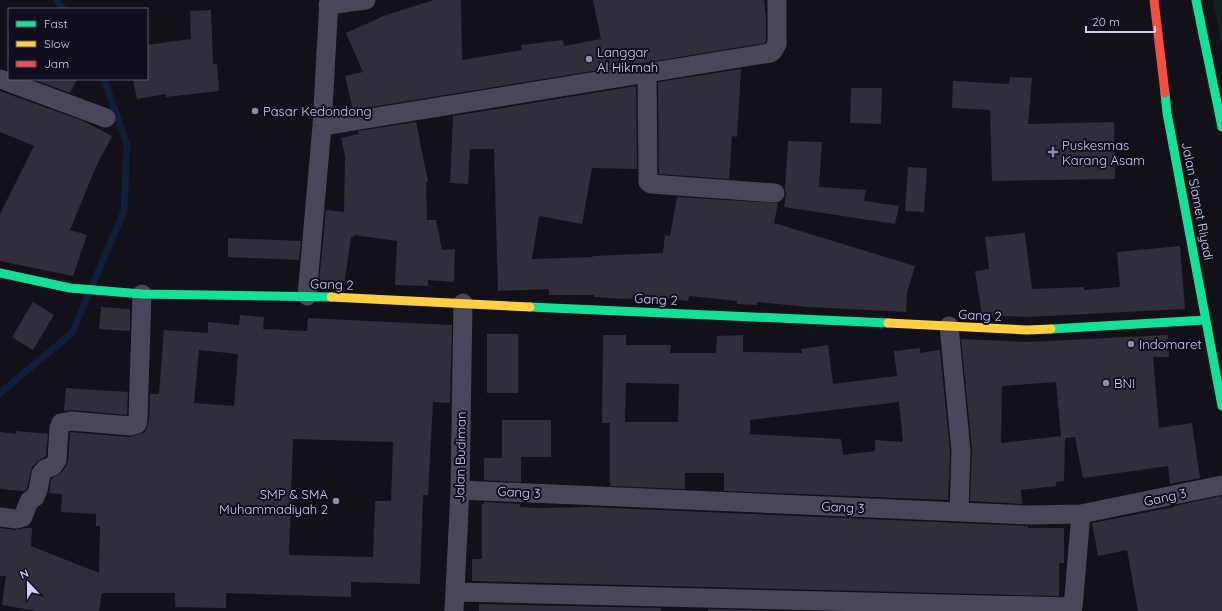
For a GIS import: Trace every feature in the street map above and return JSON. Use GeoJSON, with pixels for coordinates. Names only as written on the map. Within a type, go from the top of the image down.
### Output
{"type":"FeatureCollection","features":[{"type":"Feature","properties":{"kind":"main road","name":"Jalan Slamet Riyadi"},"geometry":{"type":"LineString","coordinates":[[1154,0],[1167,113],[1222,406]]}},
{"type":"Feature","properties":{"kind":"main road"},"geometry":{"type":"LineString","coordinates":[[1196,0],[1222,127]]}},
{"type":"Feature","properties":{"kind":"main road","name":"Gang 2"},"geometry":{"type":"LineString","coordinates":[[0,273],[70,288],[142,294],[307,296],[1026,330],[1206,320]]}},
{"type":"Feature","properties":{"kind":"street"},"geometry":{"type":"LineString","coordinates":[[307,296],[322,126],[328,2],[366,0]]}},
{"type":"Feature","properties":{"kind":"street"},"geometry":{"type":"LineString","coordinates":[[322,126],[765,54],[773,51],[777,44],[777,0]]}},
{"type":"Feature","properties":{"kind":"street"},"geometry":{"type":"LineString","coordinates":[[648,73],[648,182],[651,184],[775,193]]}},
{"type":"Feature","properties":{"kind":"street"},"geometry":{"type":"LineString","coordinates":[[0,79],[106,118]]}},
{"type":"Feature","properties":{"kind":"street"},"geometry":{"type":"LineString","coordinates":[[0,516],[16,519],[23,517],[30,501],[38,490],[41,474],[45,469],[52,466],[57,460],[59,428],[61,423],[71,422],[131,426],[137,424],[139,411],[142,294]]}},
{"type":"Feature","properties":{"kind":"street","name":"Jalan Budiman"},"geometry":{"type":"LineString","coordinates":[[454,611],[460,490],[463,303]]}},
{"type":"Feature","properties":{"kind":"street"},"geometry":{"type":"LineString","coordinates":[[949,326],[961,451],[959,512]]}},
{"type":"Feature","properties":{"kind":"street","name":"Gang 3"},"geometry":{"type":"LineString","coordinates":[[460,490],[1029,515],[1081,514],[1222,485]]}},
{"type":"Feature","properties":{"kind":"street"},"geometry":{"type":"LineString","coordinates":[[455,592],[1073,609],[1081,514]]}},
{"type":"Feature","properties":{"kind":"shaded area"},"geometry":{"type":"Polygon","coordinates":[[[1213,0],[1222,0],[1222,46],[1213,0]]]}},
{"type":"Feature","properties":{"kind":"building"},"geometry":{"type":"Polygon","coordinates":[[[434,0],[461,0],[462,60],[522,50],[521,45],[563,40],[564,46],[601,39],[593,0],[764,0],[766,16],[766,41],[765,43],[353,110],[345,76],[363,72],[346,33],[386,15],[434,0]]]}},
{"type":"Feature","properties":{"kind":"building"},"geometry":{"type":"Polygon","coordinates":[[[211,10],[213,64],[217,64],[219,91],[166,97],[166,94],[137,99],[133,80],[148,80],[148,45],[191,39],[190,11],[211,10]]]}},
{"type":"Feature","properties":{"kind":"building"},"geometry":{"type":"Polygon","coordinates":[[[741,69],[737,137],[732,136],[729,179],[659,174],[658,82],[741,69]]]}},
{"type":"Feature","properties":{"kind":"building","name":"Puskesmas Karang Asam"},"geometry":{"type":"Polygon","coordinates":[[[1010,77],[1032,78],[1028,124],[1114,122],[1115,179],[992,181],[990,110],[952,108],[953,81],[1009,84],[1010,77]]]}},
{"type":"Feature","properties":{"kind":"building"},"geometry":{"type":"Polygon","coordinates":[[[35,80],[76,80],[70,93],[35,80]]]}},
{"type":"Feature","properties":{"kind":"building"},"geometry":{"type":"Polygon","coordinates":[[[636,86],[637,169],[592,168],[582,224],[539,216],[532,259],[663,253],[665,235],[670,236],[677,197],[778,203],[774,223],[915,266],[907,293],[906,312],[809,307],[757,302],[757,305],[737,304],[737,301],[689,296],[688,301],[653,297],[625,299],[594,297],[594,295],[549,295],[549,289],[498,291],[494,149],[470,149],[468,184],[450,183],[453,116],[636,86]]]}},
{"type":"Feature","properties":{"kind":"building"},"geometry":{"type":"Polygon","coordinates":[[[851,88],[882,88],[881,124],[850,123],[851,88]]]}},
{"type":"Feature","properties":{"kind":"building"},"geometry":{"type":"Polygon","coordinates":[[[0,91],[83,121],[112,136],[95,169],[70,230],[87,235],[73,276],[0,261],[0,214],[34,146],[0,132],[0,91]]]}},
{"type":"Feature","properties":{"kind":"building"},"geometry":{"type":"Polygon","coordinates":[[[416,122],[428,182],[426,182],[427,220],[436,220],[442,250],[455,249],[454,282],[428,280],[428,286],[395,285],[397,241],[354,235],[354,237],[351,237],[344,285],[319,282],[326,210],[344,212],[345,156],[341,138],[359,134],[358,131],[416,122]]]}},
{"type":"Feature","properties":{"kind":"building"},"geometry":{"type":"Polygon","coordinates":[[[788,141],[822,142],[819,187],[866,190],[864,201],[899,206],[895,224],[784,207],[788,141]]]}},
{"type":"Feature","properties":{"kind":"building"},"geometry":{"type":"Polygon","coordinates":[[[908,167],[927,168],[924,212],[905,211],[908,167]]]}},
{"type":"Feature","properties":{"kind":"building"},"geometry":{"type":"Polygon","coordinates":[[[1025,233],[1032,289],[1084,287],[1084,290],[1120,287],[1117,252],[1180,246],[1185,309],[1027,317],[982,315],[975,271],[989,269],[985,237],[1025,233]]]}},
{"type":"Feature","properties":{"kind":"building"},"geometry":{"type":"Polygon","coordinates":[[[228,238],[301,241],[299,260],[228,257],[228,238]]]}},
{"type":"Feature","properties":{"kind":"building"},"geometry":{"type":"Polygon","coordinates":[[[33,302],[54,315],[33,350],[12,337],[33,302]]]}},
{"type":"Feature","properties":{"kind":"building"},"geometry":{"type":"Polygon","coordinates":[[[101,307],[130,309],[130,331],[99,329],[101,307]]]}},
{"type":"Feature","properties":{"kind":"building"},"geometry":{"type":"Polygon","coordinates":[[[240,315],[264,317],[263,329],[307,331],[308,318],[452,325],[450,403],[433,402],[428,495],[423,495],[420,584],[351,582],[351,597],[226,593],[226,608],[175,607],[175,593],[102,593],[99,611],[37,611],[2,605],[6,576],[0,576],[0,528],[15,530],[32,528],[31,546],[99,573],[100,526],[96,526],[96,514],[61,512],[62,494],[49,493],[51,479],[62,472],[68,461],[70,432],[130,437],[145,432],[149,421],[150,394],[159,394],[164,330],[208,333],[208,322],[239,325],[240,315]],[[199,350],[194,403],[234,406],[238,354],[199,350]],[[293,439],[289,555],[373,557],[375,501],[391,501],[393,442],[293,439]]]}},
{"type":"Feature","properties":{"kind":"building"},"geometry":{"type":"Polygon","coordinates":[[[487,334],[518,334],[518,393],[487,393],[487,334]]]}},
{"type":"Feature","properties":{"kind":"building"},"geometry":{"type":"Polygon","coordinates":[[[603,335],[626,335],[626,345],[671,345],[670,353],[716,353],[717,336],[743,335],[743,352],[802,353],[801,349],[828,345],[833,384],[897,376],[894,351],[920,348],[920,353],[940,350],[950,451],[948,500],[724,491],[724,473],[685,473],[685,489],[610,486],[610,423],[602,423],[603,335]],[[626,383],[625,422],[678,422],[679,384],[626,383]],[[899,402],[750,420],[750,434],[841,439],[843,455],[875,451],[875,440],[903,442],[899,402]]]}},
{"type":"Feature","properties":{"kind":"building"},"geometry":{"type":"Polygon","coordinates":[[[1168,335],[1169,357],[1153,357],[1159,428],[1192,423],[1200,478],[1170,484],[1168,466],[1083,478],[1075,437],[1065,438],[1064,481],[1056,482],[1056,486],[1021,490],[1022,504],[970,501],[972,450],[961,339],[1028,342],[1168,335]],[[1056,382],[1002,386],[1001,443],[1061,436],[1056,382]]]}},
{"type":"Feature","properties":{"kind":"building"},"geometry":{"type":"Polygon","coordinates":[[[66,388],[128,392],[127,415],[72,410],[64,411],[66,388]]]}},
{"type":"Feature","properties":{"kind":"building"},"geometry":{"type":"Polygon","coordinates":[[[502,420],[551,420],[551,457],[521,457],[521,482],[484,480],[484,458],[502,458],[502,420]]]}},
{"type":"Feature","properties":{"kind":"building"},"geometry":{"type":"Polygon","coordinates":[[[16,431],[48,434],[46,456],[32,467],[25,491],[0,489],[0,432],[16,434],[16,431]]]}},
{"type":"Feature","properties":{"kind":"building"},"geometry":{"type":"Polygon","coordinates":[[[1221,496],[1222,611],[1138,611],[1127,550],[1098,556],[1092,523],[1221,496]]]}},
{"type":"Feature","properties":{"kind":"building"},"geometry":{"type":"Polygon","coordinates":[[[484,502],[520,504],[520,507],[537,508],[589,507],[1028,526],[1028,528],[1064,528],[1064,563],[1059,563],[1059,596],[472,581],[472,559],[482,559],[482,504],[484,504],[484,502]]]}},
{"type":"Feature","properties":{"kind":"building"},"geometry":{"type":"Polygon","coordinates":[[[479,604],[661,608],[661,611],[479,611],[479,604]]]}},
{"type":"Feature","properties":{"kind":"building"},"geometry":{"type":"Polygon","coordinates":[[[708,609],[784,611],[708,611],[708,609]]]}},
{"type":"Feature","properties":{"kind":"waterway"},"geometry":{"type":"LineString","coordinates":[[57,0],[62,8]]}},
{"type":"Feature","properties":{"kind":"waterway"},"geometry":{"type":"LineString","coordinates":[[0,393],[72,333],[124,211],[127,145],[104,80]]}},
{"type":"Feature","properties":{"kind":"traffic: fast"},"geometry":{"type":"LineString","coordinates":[[1196,0],[1222,127]]}},
{"type":"Feature","properties":{"kind":"traffic: fast"},"geometry":{"type":"LineString","coordinates":[[1165,93],[1167,113],[1222,406]]}},
{"type":"Feature","properties":{"kind":"traffic: fast"},"geometry":{"type":"LineString","coordinates":[[0,273],[70,288],[142,294],[331,297]]}},
{"type":"Feature","properties":{"kind":"traffic: fast"},"geometry":{"type":"LineString","coordinates":[[530,307],[888,323]]}},
{"type":"Feature","properties":{"kind":"traffic: fast"},"geometry":{"type":"LineString","coordinates":[[1051,329],[1206,320]]}},
{"type":"Feature","properties":{"kind":"traffic: slow"},"geometry":{"type":"LineString","coordinates":[[331,297],[530,307]]}},
{"type":"Feature","properties":{"kind":"traffic: slow"},"geometry":{"type":"LineString","coordinates":[[888,323],[1027,330],[1051,329]]}},
{"type":"Feature","properties":{"kind":"traffic: jam"},"geometry":{"type":"LineString","coordinates":[[1154,0],[1165,93]]}},
{"type":"Feature","properties":{"kind":"place","name":"Langgar Al Hikmah"},"geometry":{"type":"Point","coordinates":[589,59]}},
{"type":"Feature","properties":{"kind":"place","name":"Pasar Kedondong"},"geometry":{"type":"Point","coordinates":[255,111]}},
{"type":"Feature","properties":{"kind":"place","name":"Puskesmas Karang Asam"},"geometry":{"type":"Point","coordinates":[1053,152]}},
{"type":"Feature","properties":{"kind":"place","name":"Indomaret"},"geometry":{"type":"Point","coordinates":[1131,344]}},
{"type":"Feature","properties":{"kind":"place","name":"BNI"},"geometry":{"type":"Point","coordinates":[1106,383]}},
{"type":"Feature","properties":{"kind":"place","name":"SMP & SMA Muhammadiyah 2"},"geometry":{"type":"Point","coordinates":[336,501]}}]}
